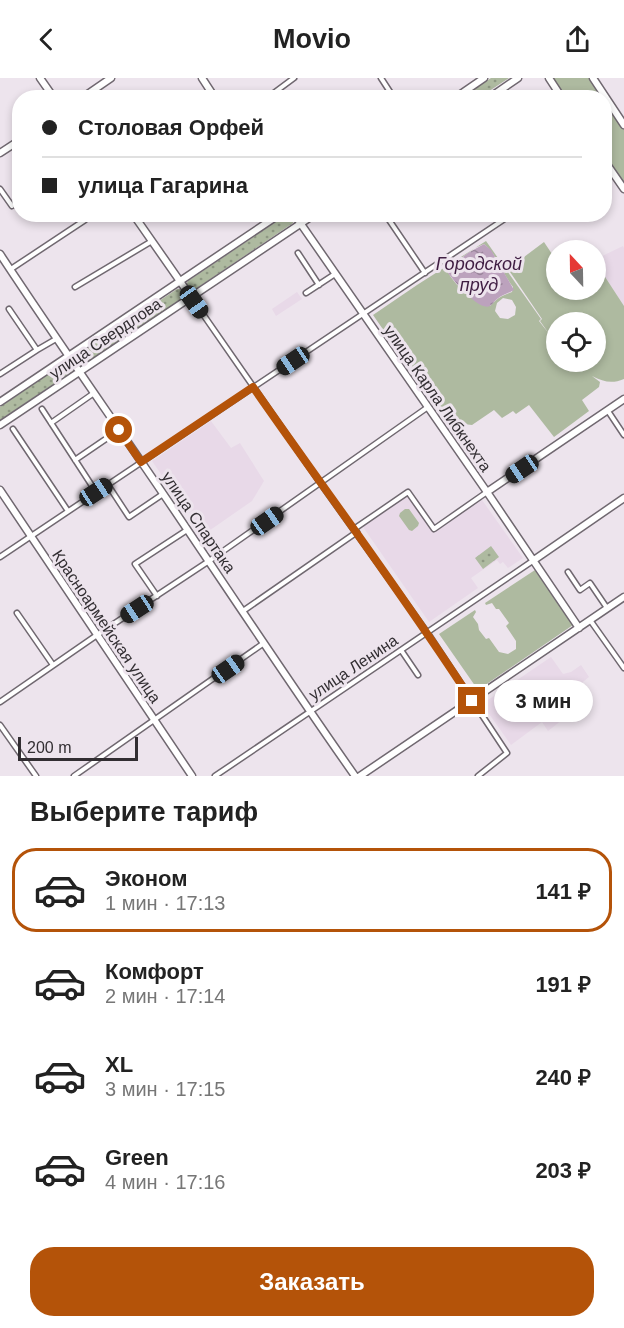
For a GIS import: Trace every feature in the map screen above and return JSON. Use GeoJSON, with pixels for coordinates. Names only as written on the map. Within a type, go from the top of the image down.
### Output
{"type":"FeatureCollection","features":[{"type":"Feature","properties":{"kind":"street"},"geometry":{"type":"LineString","coordinates":[[94,90],[111,78]]}},
{"type":"Feature","properties":{"kind":"street"},"geometry":{"type":"LineString","coordinates":[[278,90],[294,78]]}},
{"type":"Feature","properties":{"kind":"street"},"geometry":{"type":"LineString","coordinates":[[467,90],[484,78]]}},
{"type":"Feature","properties":{"kind":"street"},"geometry":{"type":"LineString","coordinates":[[501,90],[518,78]]}},
{"type":"Feature","properties":{"kind":"street"},"geometry":{"type":"LineString","coordinates":[[612,107],[624,125]]}},
{"type":"Feature","properties":{"kind":"street"},"geometry":{"type":"LineString","coordinates":[[612,172],[624,189]]}},
{"type":"Feature","properties":{"kind":"street"},"geometry":{"type":"LineString","coordinates":[[0,189],[12,206]]}},
{"type":"Feature","properties":{"kind":"street"},"geometry":{"type":"LineString","coordinates":[[10,270],[82,222]]}},
{"type":"Feature","properties":{"kind":"street"},"geometry":{"type":"LineString","coordinates":[[139,222],[428,632],[507,753],[478,776]]}},
{"type":"Feature","properties":{"kind":"street","name":"улица Свердлова"},"geometry":{"type":"LineString","coordinates":[[0,402],[268,222]]}},
{"type":"Feature","properties":{"kind":"street","name":"улица Свердлова"},"geometry":{"type":"LineString","coordinates":[[0,425],[303,222]]}},
{"type":"Feature","properties":{"kind":"street"},"geometry":{"type":"LineString","coordinates":[[390,222],[425,273]]}},
{"type":"Feature","properties":{"kind":"street"},"geometry":{"type":"LineString","coordinates":[[0,557],[500,222]]}},
{"type":"Feature","properties":{"kind":"street","name":"улица Карла Либкнехта"},"geometry":{"type":"LineString","coordinates":[[300,224],[579,627]]}},
{"type":"Feature","properties":{"kind":"street"},"geometry":{"type":"LineString","coordinates":[[75,287],[152,241]]}},
{"type":"Feature","properties":{"kind":"street"},"geometry":{"type":"LineString","coordinates":[[298,253],[319,285]]}},
{"type":"Feature","properties":{"kind":"street","name":"улица Спартака"},"geometry":{"type":"LineString","coordinates":[[0,254],[355,776]]}},
{"type":"Feature","properties":{"kind":"street"},"geometry":{"type":"LineString","coordinates":[[306,293],[335,274]]}},
{"type":"Feature","properties":{"kind":"street"},"geometry":{"type":"LineString","coordinates":[[9,309],[37,350]]}},
{"type":"Feature","properties":{"kind":"street"},"geometry":{"type":"LineString","coordinates":[[0,374],[57,339]]}},
{"type":"Feature","properties":{"kind":"street"},"geometry":{"type":"LineString","coordinates":[[51,423],[94,393]]}},
{"type":"Feature","properties":{"kind":"street"},"geometry":{"type":"LineString","coordinates":[[243,611],[408,492],[434,529],[624,399]]}},
{"type":"Feature","properties":{"kind":"street"},"geometry":{"type":"LineString","coordinates":[[0,702],[209,561],[428,407]]}},
{"type":"Feature","properties":{"kind":"street"},"geometry":{"type":"LineString","coordinates":[[42,409],[96,492]]}},
{"type":"Feature","properties":{"kind":"street"},"geometry":{"type":"LineString","coordinates":[[608,411],[624,435]]}},
{"type":"Feature","properties":{"kind":"street"},"geometry":{"type":"LineString","coordinates":[[14,429],[68,511]]}},
{"type":"Feature","properties":{"kind":"street"},"geometry":{"type":"LineString","coordinates":[[75,460],[119,430]]}},
{"type":"Feature","properties":{"kind":"street"},"geometry":{"type":"LineString","coordinates":[[108,485],[129,517],[163,494]]}},
{"type":"Feature","properties":{"kind":"street","name":"Красноармейская улица"},"geometry":{"type":"LineString","coordinates":[[0,490],[192,776]]}},
{"type":"Feature","properties":{"kind":"street","name":"улица Ленина"},"geometry":{"type":"LineString","coordinates":[[215,776],[624,498]]}},
{"type":"Feature","properties":{"kind":"street"},"geometry":{"type":"LineString","coordinates":[[157,596],[135,564],[187,530]]}},
{"type":"Feature","properties":{"kind":"street"},"geometry":{"type":"LineString","coordinates":[[568,572],[580,590],[590,583],[607,609]]}},
{"type":"Feature","properties":{"kind":"street"},"geometry":{"type":"LineString","coordinates":[[360,776],[624,597]]}},
{"type":"Feature","properties":{"kind":"street"},"geometry":{"type":"LineString","coordinates":[[17,613],[53,665]]}},
{"type":"Feature","properties":{"kind":"street"},"geometry":{"type":"LineString","coordinates":[[590,620],[624,668]]}},
{"type":"Feature","properties":{"kind":"street"},"geometry":{"type":"LineString","coordinates":[[74,776],[264,643]]}},
{"type":"Feature","properties":{"kind":"street"},"geometry":{"type":"LineString","coordinates":[[401,650],[418,675]]}},
{"type":"Feature","properties":{"kind":"street"},"geometry":{"type":"LineString","coordinates":[[0,725],[36,776]]}},
{"type":"Feature","properties":{"kind":"shaded area"},"geometry":{"type":"Polygon","coordinates":[[[623,246],[624,248],[624,306],[606,278],[606,254],[623,246]]]}},
{"type":"Feature","properties":{"kind":"shaded area"},"geometry":{"type":"Polygon","coordinates":[[[297,292],[302,299],[276,316],[272,309],[297,292]]]}},
{"type":"Feature","properties":{"kind":"shaded area"},"geometry":{"type":"Polygon","coordinates":[[[211,421],[231,448],[240,443],[264,481],[252,501],[203,535],[152,461],[211,421]]]}},
{"type":"Feature","properties":{"kind":"shaded area"},"geometry":{"type":"Polygon","coordinates":[[[407,496],[434,533],[482,500],[523,558],[508,568],[503,562],[500,564],[497,560],[471,578],[478,588],[429,622],[363,527],[407,496]]]}},
{"type":"Feature","properties":{"kind":"shaded area"},"geometry":{"type":"Polygon","coordinates":[[[551,657],[563,674],[581,665],[589,677],[578,686],[583,692],[584,699],[574,706],[576,709],[548,731],[542,722],[511,745],[482,704],[551,657]]]}},
{"type":"Feature","properties":{"kind":"green space"},"geometry":{"type":"Polygon","coordinates":[[[491,78],[509,78],[491,90],[473,90],[491,78]]]}},
{"type":"Feature","properties":{"kind":"green space"},"geometry":{"type":"Polygon","coordinates":[[[549,78],[593,78],[601,90],[557,90],[549,78]]]}},
{"type":"Feature","properties":{"kind":"green space"},"geometry":{"type":"Polygon","coordinates":[[[612,107],[624,125],[624,189],[612,171],[612,107]]]}},
{"type":"Feature","properties":{"kind":"green space"},"geometry":{"type":"Polygon","coordinates":[[[276,222],[293,222],[194,290],[189,290],[186,285],[188,281],[276,222]]]}},
{"type":"Feature","properties":{"kind":"green space"},"geometry":{"type":"Polygon","coordinates":[[[486,241],[541,319],[539,321],[546,330],[546,372],[606,372],[606,312],[546,312],[546,329],[540,321],[542,319],[508,269],[544,242],[546,245],[546,300],[606,300],[606,278],[624,306],[624,379],[608,382],[592,376],[600,382],[599,387],[582,400],[589,411],[554,437],[529,405],[516,414],[513,411],[502,418],[494,410],[472,425],[463,424],[453,430],[373,315],[417,285],[475,248],[486,241]],[[484,244],[446,269],[459,287],[470,296],[490,306],[499,297],[512,292],[513,287],[484,244]],[[503,298],[497,303],[495,311],[500,318],[508,319],[515,315],[516,307],[512,300],[503,298]]]}},
{"type":"Feature","properties":{"kind":"green space"},"geometry":{"type":"Polygon","coordinates":[[[180,289],[183,294],[182,299],[79,366],[75,357],[180,289]]]}},
{"type":"Feature","properties":{"kind":"green space"},"geometry":{"type":"Polygon","coordinates":[[[66,362],[70,364],[73,371],[0,420],[0,407],[66,362]]]}},
{"type":"Feature","properties":{"kind":"green space"},"geometry":{"type":"Polygon","coordinates":[[[405,509],[409,509],[419,523],[412,531],[399,516],[405,509]]]}},
{"type":"Feature","properties":{"kind":"green space"},"geometry":{"type":"Polygon","coordinates":[[[491,546],[499,557],[483,569],[475,558],[491,546]]]}},
{"type":"Feature","properties":{"kind":"green space"},"geometry":{"type":"Polygon","coordinates":[[[535,570],[573,625],[478,690],[439,634],[475,610],[473,617],[479,630],[486,639],[489,638],[499,652],[508,654],[516,649],[516,641],[506,626],[509,623],[492,603],[486,605],[485,603],[535,570]]]}},
{"type":"Feature","properties":{"kind":"water","name":"Городской пруд"},"geometry":{"type":"Polygon","coordinates":[[[484,244],[491,250],[514,290],[485,307],[466,293],[446,270],[484,244]]]}},
{"type":"Feature","properties":{"kind":"route"},"geometry":{"type":"LineString","coordinates":[[119,430],[141,462],[253,387],[429,635],[472,701]]}}]}
